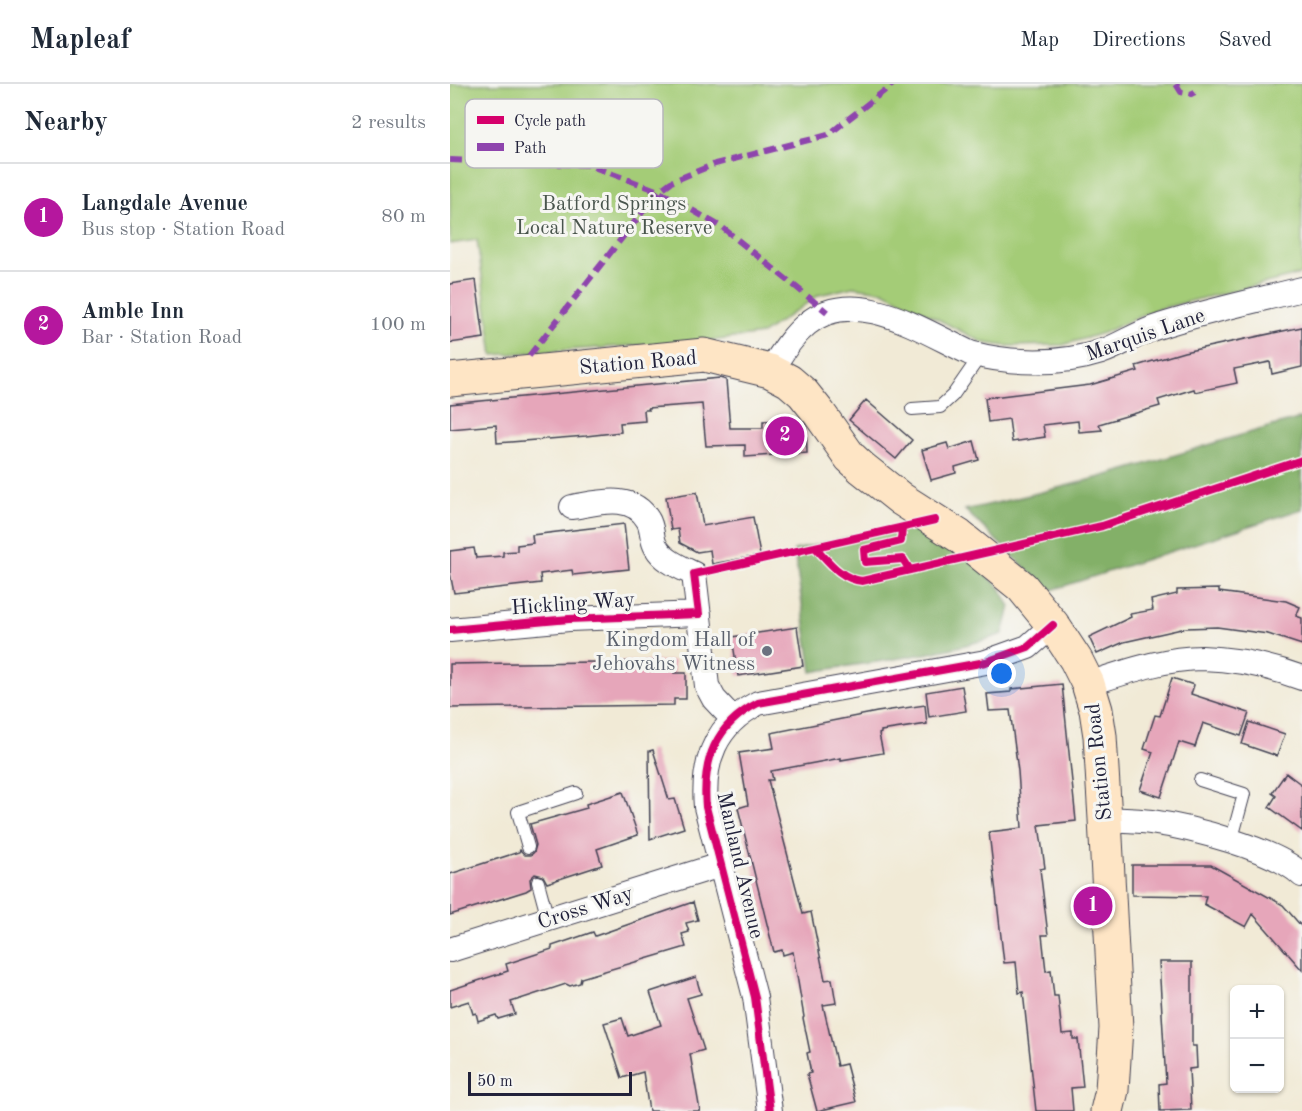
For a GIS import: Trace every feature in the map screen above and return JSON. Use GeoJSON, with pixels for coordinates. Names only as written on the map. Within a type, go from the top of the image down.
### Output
{"type":"FeatureCollection","features":[{"type":"Feature","properties":{"kind":"main road","name":"Station Road"},"geometry":{"type":"LineString","coordinates":[[450,380],[704,355],[770,371],[789,381],[803,393],[850,457],[862,468],[901,499],[959,537],[1022,587],[1053,625],[1076,660],[1088,684],[1096,710],[1100,736],[1116,1028],[1112,1090],[1107,1111]]}},
{"type":"Feature","properties":{"kind":"street","name":"Marquis Lane"},"geometry":{"type":"LineString","coordinates":[[770,371],[791,340],[808,323],[827,312],[859,308],[896,317],[980,356],[1004,361],[1051,360],[1102,352],[1152,328],[1302,289]]}},
{"type":"Feature","properties":{"kind":"street"},"geometry":{"type":"LineString","coordinates":[[572,507],[616,500],[637,506],[649,521],[655,546],[668,560],[694,574],[707,686],[714,699],[733,719]]}},
{"type":"Feature","properties":{"kind":"street","name":"Hickling Way"},"geometry":{"type":"LineString","coordinates":[[450,630],[569,619],[699,614]]}},
{"type":"Feature","properties":{"kind":"street","name":"Manland Avenue"},"geometry":{"type":"LineString","coordinates":[[770,1111],[755,997],[706,807],[704,786],[706,768],[719,737],[733,719],[744,711],[768,701],[986,662],[1028,647],[1053,625]]}},
{"type":"Feature","properties":{"kind":"street"},"geometry":{"type":"LineString","coordinates":[[1088,684],[1166,663],[1200,658],[1244,662],[1302,678]]}},
{"type":"Feature","properties":{"kind":"street"},"geometry":{"type":"LineString","coordinates":[[1105,819],[1151,822],[1187,829],[1279,859],[1302,875]]}},
{"type":"Feature","properties":{"kind":"street","name":"Cross Way"},"geometry":{"type":"LineString","coordinates":[[450,950],[720,865]]}},
{"type":"Feature","properties":{"kind":"lane"},"geometry":{"type":"LineString","coordinates":[[912,409],[940,407],[953,395],[980,356]]}},
{"type":"Feature","properties":{"kind":"lane"},"geometry":{"type":"LineString","coordinates":[[1200,780],[1244,794],[1232,842]]}},
{"type":"Feature","properties":{"kind":"lane"},"geometry":{"type":"LineString","coordinates":[[528,847],[518,812],[576,793]]}},
{"type":"Feature","properties":{"kind":"lane"},"geometry":{"type":"LineString","coordinates":[[538,882],[548,919]]}},
{"type":"Feature","properties":{"kind":"green space","name":"Batford Springs Local Nature Reserve"},"geometry":{"type":"Polygon","coordinates":[[[450,84],[1302,84],[1302,274],[1154,310],[1103,333],[1063,345],[1006,346],[984,343],[883,291],[853,287],[819,295],[762,334],[718,340],[493,355],[477,240],[450,244],[450,84]]]}},
{"type":"Feature","properties":{"kind":"green space"},"geometry":{"type":"Polygon","coordinates":[[[1302,418],[1302,509],[1049,591],[965,510],[1096,478],[1302,418]]]}},
{"type":"Feature","properties":{"kind":"green space"},"geometry":{"type":"Polygon","coordinates":[[[906,519],[941,530],[1000,588],[1010,607],[1003,634],[908,657],[812,672],[794,550],[905,525],[906,519]]]}},
{"type":"Feature","properties":{"kind":"building"},"geometry":{"type":"Polygon","coordinates":[[[476,280],[484,338],[450,343],[450,284],[476,280]]]}},
{"type":"Feature","properties":{"kind":"building"},"geometry":{"type":"Polygon","coordinates":[[[1302,327],[1302,367],[1272,374],[1270,362],[1234,369],[1237,383],[1195,392],[1194,389],[1158,400],[1160,406],[1099,424],[1102,430],[1079,432],[1078,421],[1043,425],[1045,437],[1012,442],[1009,419],[988,422],[985,398],[1090,385],[1138,371],[1136,366],[1184,352],[1302,327]]]}},
{"type":"Feature","properties":{"kind":"building"},"geometry":{"type":"Polygon","coordinates":[[[720,378],[726,380],[730,428],[763,428],[763,421],[791,420],[792,424],[803,424],[806,427],[807,453],[745,457],[745,445],[706,446],[702,404],[648,408],[649,410],[644,410],[645,421],[620,423],[621,432],[586,436],[497,443],[496,425],[450,429],[450,404],[720,378]]]}},
{"type":"Feature","properties":{"kind":"building"},"geometry":{"type":"Polygon","coordinates":[[[866,400],[912,440],[896,459],[849,420],[866,400]]]}},
{"type":"Feature","properties":{"kind":"building"},"geometry":{"type":"Polygon","coordinates":[[[974,441],[979,460],[955,467],[956,473],[931,480],[922,450],[947,443],[949,449],[974,441]]]}},
{"type":"Feature","properties":{"kind":"building"},"geometry":{"type":"Polygon","coordinates":[[[697,492],[703,526],[753,517],[760,555],[712,564],[710,550],[697,552],[680,543],[678,529],[671,530],[666,497],[697,492]]]}},
{"type":"Feature","properties":{"kind":"building"},"geometry":{"type":"Polygon","coordinates":[[[624,524],[629,569],[573,575],[572,570],[540,574],[541,583],[454,593],[450,573],[450,551],[474,548],[476,558],[503,556],[503,552],[517,551],[517,545],[533,543],[532,535],[624,524]]]}},
{"type":"Feature","properties":{"kind":"building"},"geometry":{"type":"Polygon","coordinates":[[[1219,589],[1219,592],[1286,601],[1300,607],[1296,616],[1302,618],[1302,645],[1268,634],[1217,627],[1186,628],[1124,642],[1097,654],[1089,637],[1131,617],[1130,614],[1153,610],[1151,600],[1177,594],[1177,590],[1219,589]]]}},
{"type":"Feature","properties":{"kind":"building","name":"Kingdom Hall of Jehovahs Witness"},"geometry":{"type":"Polygon","coordinates":[[[797,627],[803,666],[738,676],[732,637],[797,627]]]}},
{"type":"Feature","properties":{"kind":"building"},"geometry":{"type":"Polygon","coordinates":[[[674,661],[674,673],[686,673],[686,699],[674,699],[674,705],[450,708],[450,664],[674,661]]]}},
{"type":"Feature","properties":{"kind":"building"},"geometry":{"type":"Polygon","coordinates":[[[1172,678],[1194,685],[1191,694],[1249,713],[1241,736],[1203,723],[1195,747],[1179,742],[1161,797],[1140,790],[1153,752],[1144,749],[1155,715],[1160,716],[1172,678]]]}},
{"type":"Feature","properties":{"kind":"building"},"geometry":{"type":"Polygon","coordinates":[[[1062,684],[1076,821],[1039,825],[1045,868],[1040,869],[1048,935],[1042,935],[1046,971],[1051,970],[1054,996],[1058,996],[1062,1034],[1073,1033],[1073,1039],[1078,1039],[1083,1087],[1071,1088],[1073,1111],[1036,1111],[1023,992],[1019,993],[1016,962],[1004,963],[989,832],[1022,828],[1018,771],[1010,710],[989,711],[987,694],[1062,684]]]}},
{"type":"Feature","properties":{"kind":"building"},"geometry":{"type":"Polygon","coordinates":[[[962,686],[966,711],[929,717],[926,692],[962,686]]]}},
{"type":"Feature","properties":{"kind":"building"},"geometry":{"type":"Polygon","coordinates":[[[925,705],[927,724],[881,731],[879,734],[883,753],[771,771],[773,780],[768,780],[803,914],[811,912],[825,980],[832,979],[836,1003],[823,1005],[837,1066],[846,1064],[856,1102],[817,1111],[807,1074],[811,1073],[807,1053],[810,1052],[793,952],[783,955],[782,950],[774,952],[738,808],[748,805],[739,753],[774,748],[771,733],[925,705]]]}},
{"type":"Feature","properties":{"kind":"building"},"geometry":{"type":"Polygon","coordinates":[[[1249,722],[1285,734],[1277,756],[1242,744],[1249,722]]]}},
{"type":"Feature","properties":{"kind":"building"},"geometry":{"type":"Polygon","coordinates":[[[653,750],[669,800],[675,799],[684,828],[650,839],[649,751],[653,750]]]}},
{"type":"Feature","properties":{"kind":"building"},"geometry":{"type":"Polygon","coordinates":[[[1286,773],[1302,785],[1302,831],[1269,807],[1276,796],[1272,793],[1286,773]]]}},
{"type":"Feature","properties":{"kind":"building"},"geometry":{"type":"Polygon","coordinates":[[[623,792],[638,835],[597,849],[602,865],[547,883],[543,876],[535,874],[530,879],[531,888],[526,891],[450,915],[450,874],[520,850],[525,855],[531,855],[536,845],[530,824],[587,808],[586,804],[623,792]]]}},
{"type":"Feature","properties":{"kind":"building"},"geometry":{"type":"Polygon","coordinates":[[[1132,865],[1211,865],[1283,905],[1302,927],[1302,970],[1253,914],[1246,927],[1204,904],[1206,896],[1132,895],[1132,865]]]}},
{"type":"Feature","properties":{"kind":"building"},"geometry":{"type":"Polygon","coordinates":[[[693,902],[698,920],[686,923],[689,932],[682,934],[686,947],[581,978],[580,983],[570,986],[566,984],[511,1002],[515,1014],[498,1019],[496,1015],[478,1021],[469,1001],[450,1007],[450,990],[508,971],[506,964],[552,949],[552,946],[593,932],[595,936],[693,902]]]}},
{"type":"Feature","properties":{"kind":"building"},"geometry":{"type":"Polygon","coordinates":[[[1159,962],[1192,962],[1192,1046],[1196,1046],[1197,1068],[1189,1069],[1191,1110],[1160,1111],[1159,1084],[1166,1083],[1159,962]]]}},
{"type":"Feature","properties":{"kind":"building"},"geometry":{"type":"Polygon","coordinates":[[[696,977],[701,994],[687,998],[704,1050],[690,1054],[700,1111],[649,1111],[643,1072],[622,1078],[604,1023],[622,1018],[628,1036],[661,1025],[650,992],[696,977]]]}},
{"type":"Feature","properties":{"kind":"marked path"},"geometry":{"type":"LineString","coordinates":[[529,356],[659,191],[671,182],[715,164],[828,135],[893,84]]}},
{"type":"Feature","properties":{"kind":"marked path"},"geometry":{"type":"LineString","coordinates":[[1176,84],[1181,92],[1191,94],[1195,92]]}},
{"type":"Feature","properties":{"kind":"marked path"},"geometry":{"type":"LineString","coordinates":[[450,160],[465,161]]}},
{"type":"Feature","properties":{"kind":"marked path"},"geometry":{"type":"LineString","coordinates":[[596,168],[659,191],[723,228],[827,312]]}},
{"type":"Feature","properties":{"kind":"cycle path"},"geometry":{"type":"LineString","coordinates":[[450,630],[569,619],[699,614],[694,574],[815,547],[830,564],[842,573],[862,581],[1102,526],[1302,460]]}},
{"type":"Feature","properties":{"kind":"cycle path"},"geometry":{"type":"LineString","coordinates":[[815,547],[935,520]]}},
{"type":"Feature","properties":{"kind":"cycle path"},"geometry":{"type":"LineString","coordinates":[[902,528],[901,541],[864,550],[865,562],[903,559],[910,570]]}},
{"type":"Feature","properties":{"kind":"cycle path"},"geometry":{"type":"LineString","coordinates":[[770,1111],[755,997],[706,807],[706,774],[714,746],[731,722],[758,703],[986,662],[1028,647],[1053,625]]}},
{"type":"Feature","properties":{"kind":"place","name":"Amble Inn"},"geometry":{"type":"Point","coordinates":[785,436]}},
{"type":"Feature","properties":{"kind":"place","name":"Kingdom Hall of Jehovahs Witness"},"geometry":{"type":"Point","coordinates":[767,651]}},
{"type":"Feature","properties":{"kind":"place","name":"Langdale Avenue"},"geometry":{"type":"Point","coordinates":[1093,906]}}]}
